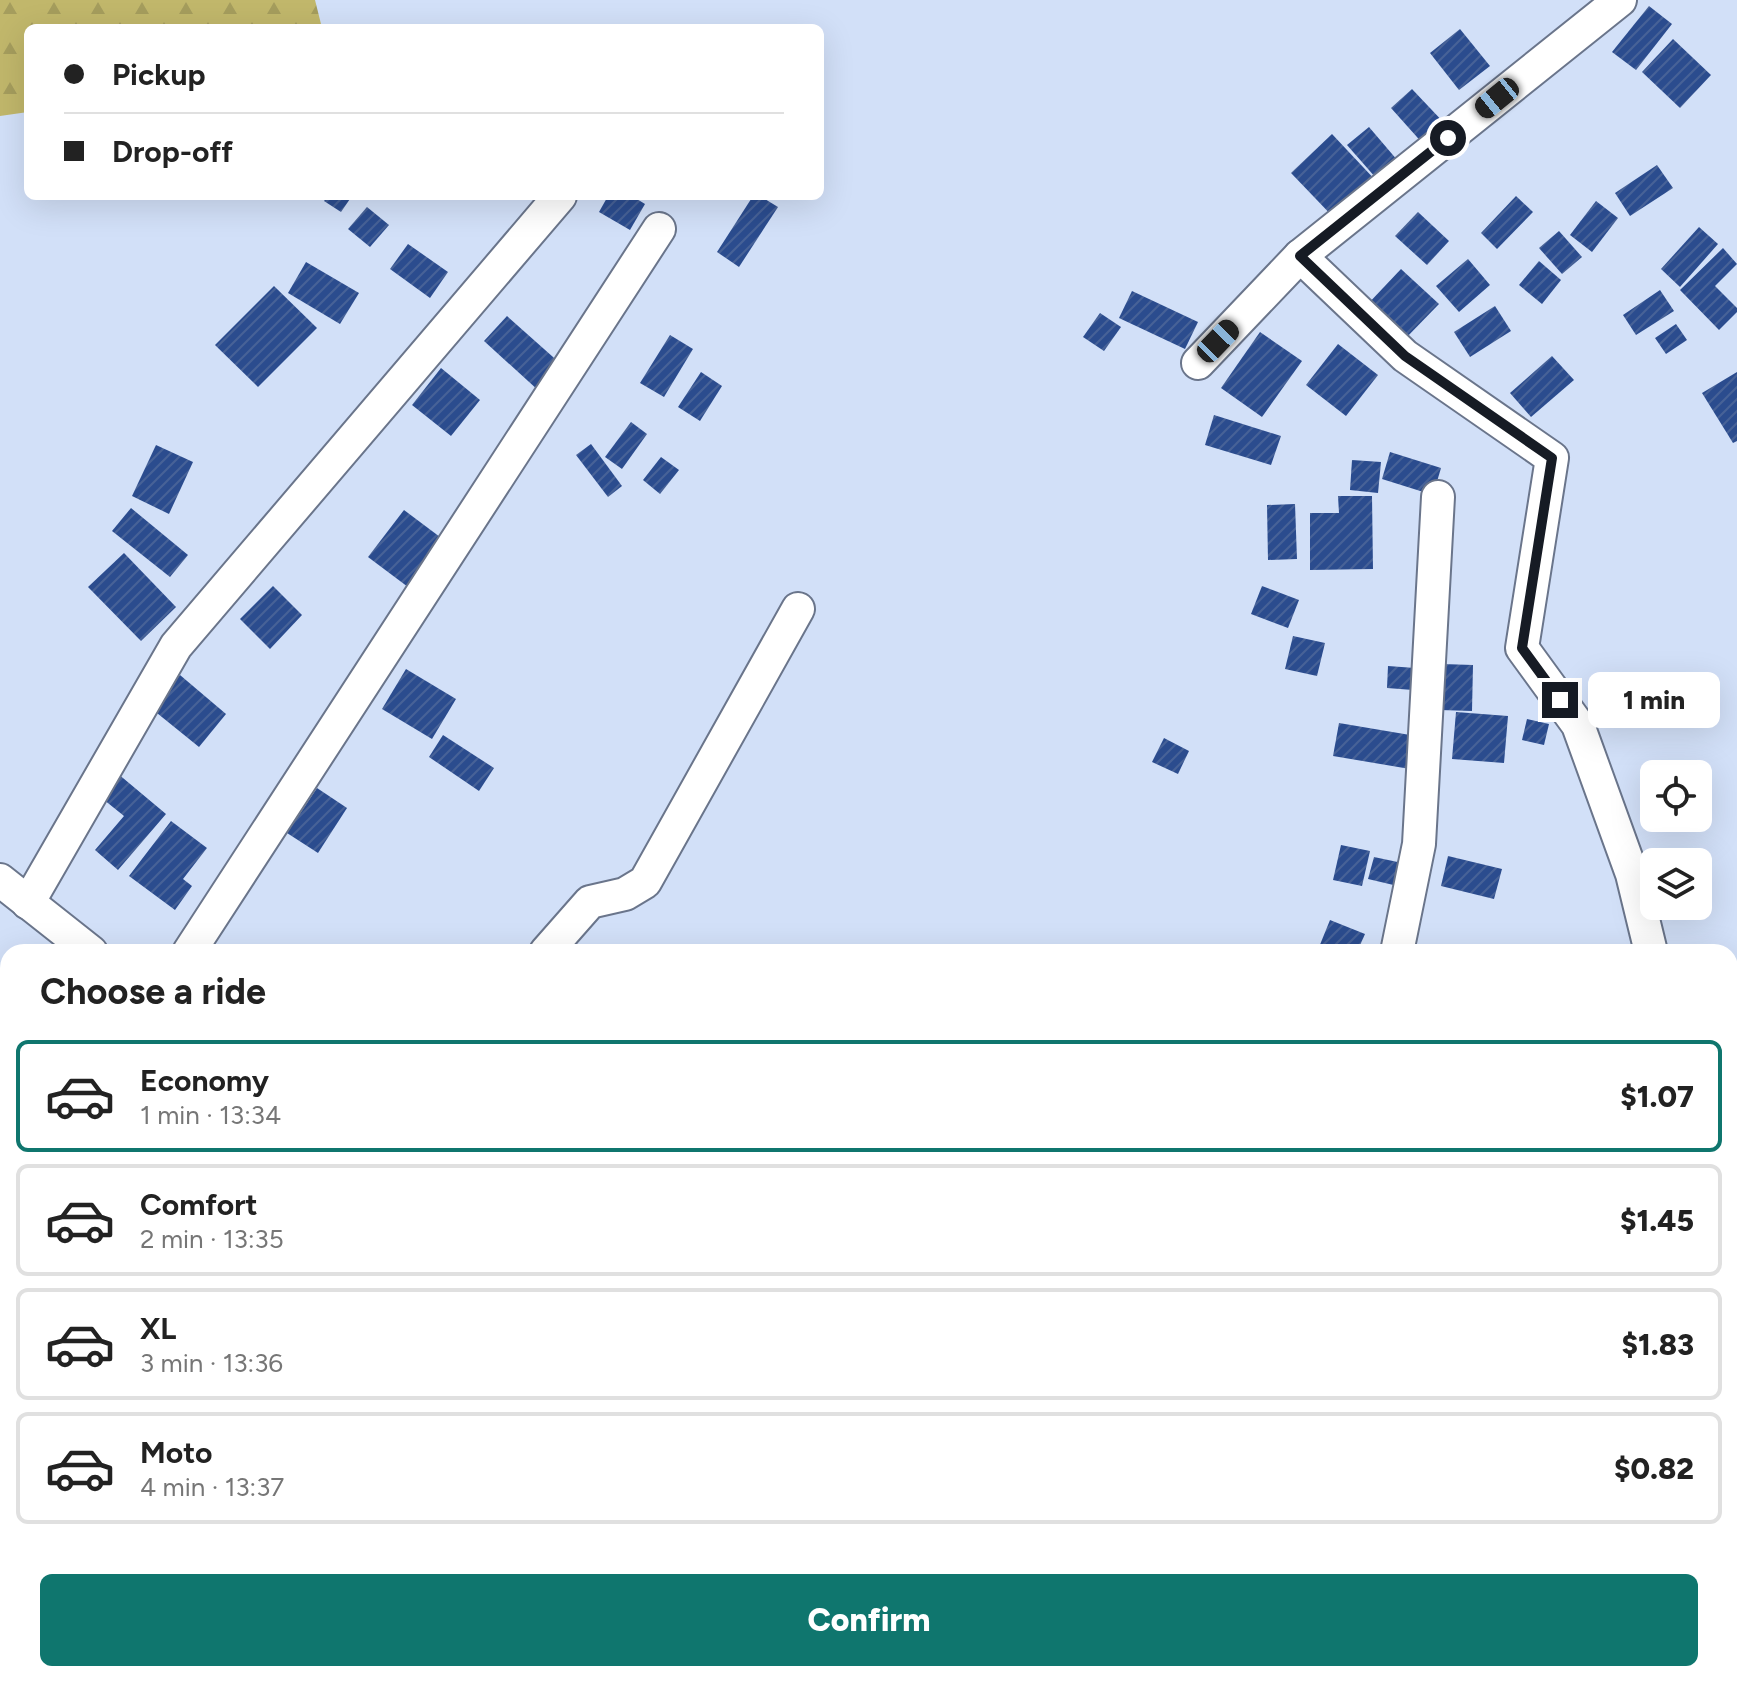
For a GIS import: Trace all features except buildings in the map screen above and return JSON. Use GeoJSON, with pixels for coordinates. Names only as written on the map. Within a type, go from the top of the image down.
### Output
{"type":"FeatureCollection","features":[{"type":"Feature","properties":{"kind":"street"},"geometry":{"type":"LineString","coordinates":[[1198,363],[1300,256],[1620,0]]}},
{"type":"Feature","properties":{"kind":"street"},"geometry":{"type":"LineString","coordinates":[[28,903],[176,646],[557,200]]}},
{"type":"Feature","properties":{"kind":"street"},"geometry":{"type":"LineString","coordinates":[[194,944],[659,229]]}},
{"type":"Feature","properties":{"kind":"street"},"geometry":{"type":"LineString","coordinates":[[1300,256],[1405,356],[1552,458],[1522,648],[1578,725],[1632,874],[1649,944]]}},
{"type":"Feature","properties":{"kind":"street"},"geometry":{"type":"LineString","coordinates":[[1399,944],[1419,844],[1438,497]]}},
{"type":"Feature","properties":{"kind":"street"},"geometry":{"type":"LineString","coordinates":[[553,944],[590,902],[625,894],[645,882],[798,609]]}},
{"type":"Feature","properties":{"kind":"street"},"geometry":{"type":"LineString","coordinates":[[0,880],[81,944]]}},
{"type":"Feature","properties":{"kind":"green space"},"geometry":{"type":"Polygon","coordinates":[[[0,0],[315,0],[321,24],[24,24],[24,113],[0,116],[0,0]]]}},
{"type":"Feature","properties":{"kind":"route"},"geometry":{"type":"LineString","coordinates":[[1448,138],[1300,256],[1405,356],[1552,458],[1522,648],[1560,700]]}}]}
